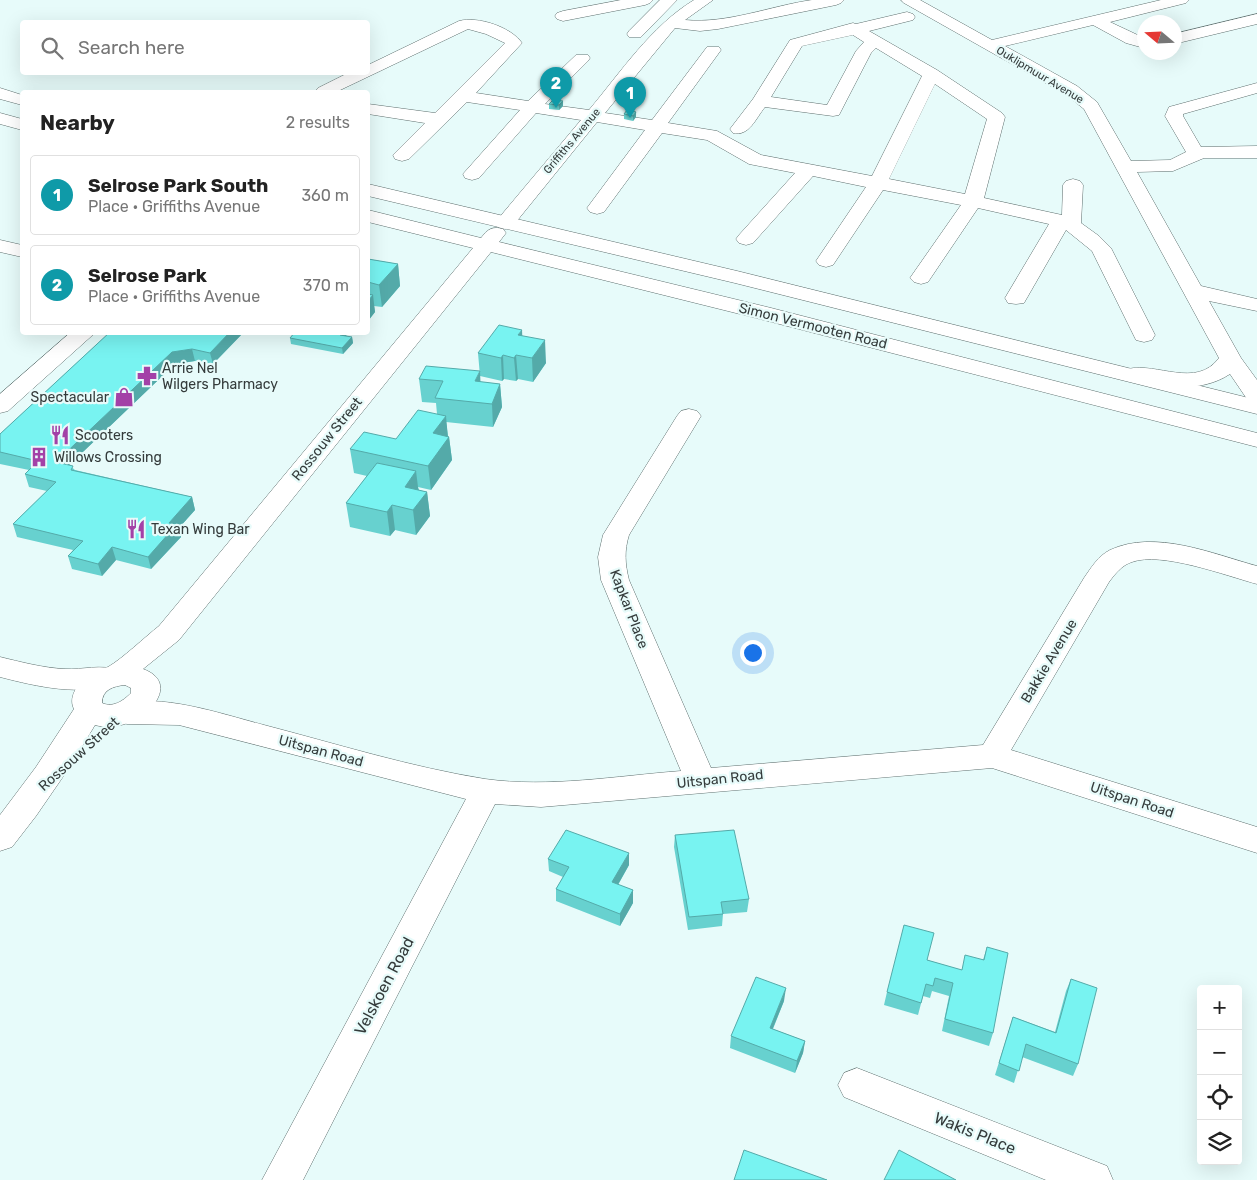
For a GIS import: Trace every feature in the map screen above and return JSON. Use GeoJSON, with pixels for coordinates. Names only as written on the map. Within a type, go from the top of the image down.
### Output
{"type":"FeatureCollection","features":[{"type":"Feature","properties":{"kind":"street"},"geometry":{"type":"LineString","coordinates":[[563,16],[645,0]]}},
{"type":"Feature","properties":{"kind":"street"},"geometry":{"type":"LineString","coordinates":[[635,34],[669,0]]}},
{"type":"Feature","properties":{"kind":"street","name":"Griffiths Avenue"},"geometry":{"type":"LineString","coordinates":[[485,245],[593,118],[648,48],[672,23],[705,0]]}},
{"type":"Feature","properties":{"kind":"street"},"geometry":{"type":"LineString","coordinates":[[672,23],[700,26],[718,24],[836,0]]}},
{"type":"Feature","properties":{"kind":"street"},"geometry":{"type":"LineString","coordinates":[[990,44],[1181,0]]}},
{"type":"Feature","properties":{"kind":"street"},"geometry":{"type":"LineString","coordinates":[[739,129],[760,101],[796,43],[853,28],[908,8]]}},
{"type":"Feature","properties":{"kind":"street","name":"Ouklipmuur Avenue"},"geometry":{"type":"LineString","coordinates":[[908,8],[990,44],[1085,100],[1091,106],[1230,358],[1257,397]]}},
{"type":"Feature","properties":{"kind":"street"},"geometry":{"type":"LineString","coordinates":[[1182,37],[1257,19]]}},
{"type":"Feature","properties":{"kind":"street"},"geometry":{"type":"LineString","coordinates":[[1095,20],[1137,41]]}},
{"type":"Feature","properties":{"kind":"street"},"geometry":{"type":"LineString","coordinates":[[370,70],[466,24],[474,24],[513,41],[512,47],[402,155]]}},
{"type":"Feature","properties":{"kind":"street"},"geometry":{"type":"LineString","coordinates":[[853,28],[931,74],[996,117],[994,130],[972,201],[921,278]]}},
{"type":"Feature","properties":{"kind":"street"},"geometry":{"type":"LineString","coordinates":[[760,101],[833,110],[864,51],[877,43]]}},
{"type":"Feature","properties":{"kind":"street"},"geometry":{"type":"LineString","coordinates":[[597,208],[713,50]]}},
{"type":"Feature","properties":{"kind":"street"},"geometry":{"type":"LineString","coordinates":[[472,174],[531,108],[582,58]]}},
{"type":"Feature","properties":{"kind":"street"},"geometry":{"type":"LineString","coordinates":[[826,261],[878,183],[931,74]]}},
{"type":"Feature","properties":{"kind":"street"},"geometry":{"type":"LineString","coordinates":[[328,90],[360,75]]}},
{"type":"Feature","properties":{"kind":"street"},"geometry":{"type":"LineString","coordinates":[[1196,154],[1174,116],[1175,111],[1257,88]]}},
{"type":"Feature","properties":{"kind":"street"},"geometry":{"type":"LineString","coordinates":[[0,93],[20,99]]}},
{"type":"Feature","properties":{"kind":"street"},"geometry":{"type":"LineString","coordinates":[[463,96],[593,118],[711,135],[724,140],[744,155],[756,160],[972,201],[1066,222],[1091,238],[1101,248],[1144,335]]}},
{"type":"Feature","properties":{"kind":"street"},"geometry":{"type":"LineString","coordinates":[[370,109],[438,119]]}},
{"type":"Feature","properties":{"kind":"street"},"geometry":{"type":"LineString","coordinates":[[0,118],[20,124]]}},
{"type":"Feature","properties":{"kind":"street"},"geometry":{"type":"LineString","coordinates":[[1123,166],[1173,165],[1196,154],[1257,152]]}},
{"type":"Feature","properties":{"kind":"street"},"geometry":{"type":"LineString","coordinates":[[746,239],[808,170]]}},
{"type":"Feature","properties":{"kind":"street"},"geometry":{"type":"LineString","coordinates":[[1016,298],[1066,222],[1073,185]]}},
{"type":"Feature","properties":{"kind":"street","name":"Simon Vermooten Road"},"geometry":{"type":"LineString","coordinates":[[370,190],[737,277],[1257,407]]}},
{"type":"Feature","properties":{"kind":"street","name":"Simon Vermooten Road"},"geometry":{"type":"LineString","coordinates":[[370,216],[763,313],[1257,440]]}},
{"type":"Feature","properties":{"kind":"street","name":"Rossouw Street"},"geometry":{"type":"LineString","coordinates":[[112,676],[169,633],[485,245]]}},
{"type":"Feature","properties":{"kind":"street"},"geometry":{"type":"LineString","coordinates":[[0,246],[20,251]]}},
{"type":"Feature","properties":{"kind":"street"},"geometry":{"type":"LineString","coordinates":[[1193,291],[1257,306]]}},
{"type":"Feature","properties":{"kind":"street"},"geometry":{"type":"LineString","coordinates":[[0,406],[81,335]]}},
{"type":"Feature","properties":{"kind":"street"},"geometry":{"type":"LineString","coordinates":[[1092,367],[1172,379],[1202,379],[1214,376],[1221,371],[1230,358]]}},
{"type":"Feature","properties":{"kind":"street","name":"Kapkar Place"},"geometry":{"type":"LineString","coordinates":[[689,416],[616,535],[612,547],[611,561],[615,580],[701,782]]}},
{"type":"Feature","properties":{"kind":"street","name":"Bakkie Avenue"},"geometry":{"type":"LineString","coordinates":[[992,756],[1061,639],[1107,566],[1120,556],[1151,550],[1171,553],[1257,575]]}},
{"type":"Feature","properties":{"kind":"street","name":"Rossouw Street"},"geometry":{"type":"LineString","coordinates":[[146,690],[169,633]]}},
{"type":"Feature","properties":{"kind":"street"},"geometry":{"type":"LineString","coordinates":[[0,667],[46,678],[67,680],[126,674],[140,679],[146,690],[141,703],[125,714],[104,717],[46,678]]}},
{"type":"Feature","properties":{"kind":"street"},"geometry":{"type":"LineString","coordinates":[[87,707],[88,692],[100,681],[112,676]]}},
{"type":"Feature","properties":{"kind":"street","name":"Uitspan Road"},"geometry":{"type":"LineString","coordinates":[[146,690],[179,714]]}},
{"type":"Feature","properties":{"kind":"street","name":"Rossouw Street"},"geometry":{"type":"LineString","coordinates":[[0,838],[36,794],[65,752],[87,707]]}},
{"type":"Feature","properties":{"kind":"street","name":"Rossouw Street"},"geometry":{"type":"LineString","coordinates":[[36,794],[89,743],[125,714]]}},
{"type":"Feature","properties":{"kind":"street","name":"Uitspan Road"},"geometry":{"type":"LineString","coordinates":[[125,714],[179,714],[440,782],[486,791],[542,795],[992,756],[1257,840]]}},
{"type":"Feature","properties":{"kind":"street","name":"Velskoen Road"},"geometry":{"type":"LineString","coordinates":[[282,1180],[486,791]]}},
{"type":"Feature","properties":{"kind":"street","name":"Wakis Place"},"geometry":{"type":"LineString","coordinates":[[857,1085],[1093,1180]]}},
{"type":"Feature","properties":{"kind":"building"},"geometry":{"type":"Polygon","coordinates":[[[553,100],[563,101],[559,105],[549,104],[553,100]]]}},
{"type":"Feature","properties":{"kind":"building"},"geometry":{"type":"Polygon","coordinates":[[[627,110],[636,112],[633,116],[624,114],[627,110]]]}},
{"type":"Feature","properties":{"kind":"building"},"geometry":{"type":"Polygon","coordinates":[[[370,259],[398,264],[379,285],[370,283],[370,259]]]}},
{"type":"Feature","properties":{"kind":"building"},"geometry":{"type":"Polygon","coordinates":[[[499,325],[522,330],[518,335],[545,340],[532,358],[516,355],[514,358],[503,355],[501,358],[478,353],[499,325]]]}},
{"type":"Feature","properties":{"kind":"building","name":"Willows Crossing"},"geometry":{"type":"Polygon","coordinates":[[[107,335],[227,335],[210,353],[192,349],[172,352],[56,462],[73,466],[71,470],[192,497],[169,523],[177,524],[148,557],[112,547],[98,564],[68,556],[83,541],[13,524],[56,482],[25,474],[38,461],[0,452],[0,434],[107,335]]]}},
{"type":"Feature","properties":{"kind":"building"},"geometry":{"type":"Polygon","coordinates":[[[292,335],[340,335],[352,337],[342,348],[290,338],[292,335]]]}},
{"type":"Feature","properties":{"kind":"building"},"geometry":{"type":"Polygon","coordinates":[[[426,366],[480,371],[475,381],[500,384],[492,404],[435,398],[443,381],[419,379],[426,366]]]}},
{"type":"Feature","properties":{"kind":"building"},"geometry":{"type":"Polygon","coordinates":[[[418,410],[446,416],[433,433],[449,437],[428,466],[350,449],[364,432],[396,439],[418,410]]]}},
{"type":"Feature","properties":{"kind":"building"},"geometry":{"type":"Polygon","coordinates":[[[377,463],[416,471],[405,487],[427,492],[413,510],[392,505],[387,512],[346,503],[377,463]]]}},
{"type":"Feature","properties":{"kind":"building"},"geometry":{"type":"Polygon","coordinates":[[[566,830],[629,853],[612,882],[633,890],[620,914],[556,889],[569,867],[548,859],[566,830]]]}},
{"type":"Feature","properties":{"kind":"building"},"geometry":{"type":"Polygon","coordinates":[[[734,830],[749,899],[721,902],[723,914],[689,917],[675,835],[734,830]]]}},
{"type":"Feature","properties":{"kind":"building"},"geometry":{"type":"Polygon","coordinates":[[[904,925],[934,933],[927,960],[962,970],[965,955],[984,960],[987,947],[1008,953],[993,1033],[945,1019],[953,983],[935,978],[933,986],[926,984],[921,1003],[887,992],[904,925]]]}},
{"type":"Feature","properties":{"kind":"building"},"geometry":{"type":"Polygon","coordinates":[[[756,977],[786,988],[770,1028],[805,1041],[797,1061],[731,1036],[756,977]]]}},
{"type":"Feature","properties":{"kind":"building"},"geometry":{"type":"Polygon","coordinates":[[[1071,979],[1097,988],[1078,1064],[1026,1044],[1019,1071],[999,1063],[1013,1017],[1056,1033],[1071,979]]]}},
{"type":"Feature","properties":{"kind":"building"},"geometry":{"type":"Polygon","coordinates":[[[744,1150],[827,1180],[734,1180],[744,1150]]]}},
{"type":"Feature","properties":{"kind":"building"},"geometry":{"type":"Polygon","coordinates":[[[899,1150],[956,1180],[884,1180],[899,1150]]]}},
{"type":"Feature","properties":{"kind":"place","name":"Selrose Park"},"geometry":{"type":"Point","coordinates":[556,108]}},
{"type":"Feature","properties":{"kind":"place","name":"Selrose Park South"},"geometry":{"type":"Point","coordinates":[630,118]}},
{"type":"Feature","properties":{"kind":"place","name":"Arrie Nel Wilgers Pharmacy"},"geometry":{"type":"Point","coordinates":[147,376]}},
{"type":"Feature","properties":{"kind":"place","name":"Spectacular"},"geometry":{"type":"Point","coordinates":[124,397]}},
{"type":"Feature","properties":{"kind":"place","name":"Scooters"},"geometry":{"type":"Point","coordinates":[60,435]}},
{"type":"Feature","properties":{"kind":"place","name":"Willows Crossing"},"geometry":{"type":"Point","coordinates":[39,457]}},
{"type":"Feature","properties":{"kind":"place","name":"Texan Wing Bar"},"geometry":{"type":"Point","coordinates":[136,529]}}]}
